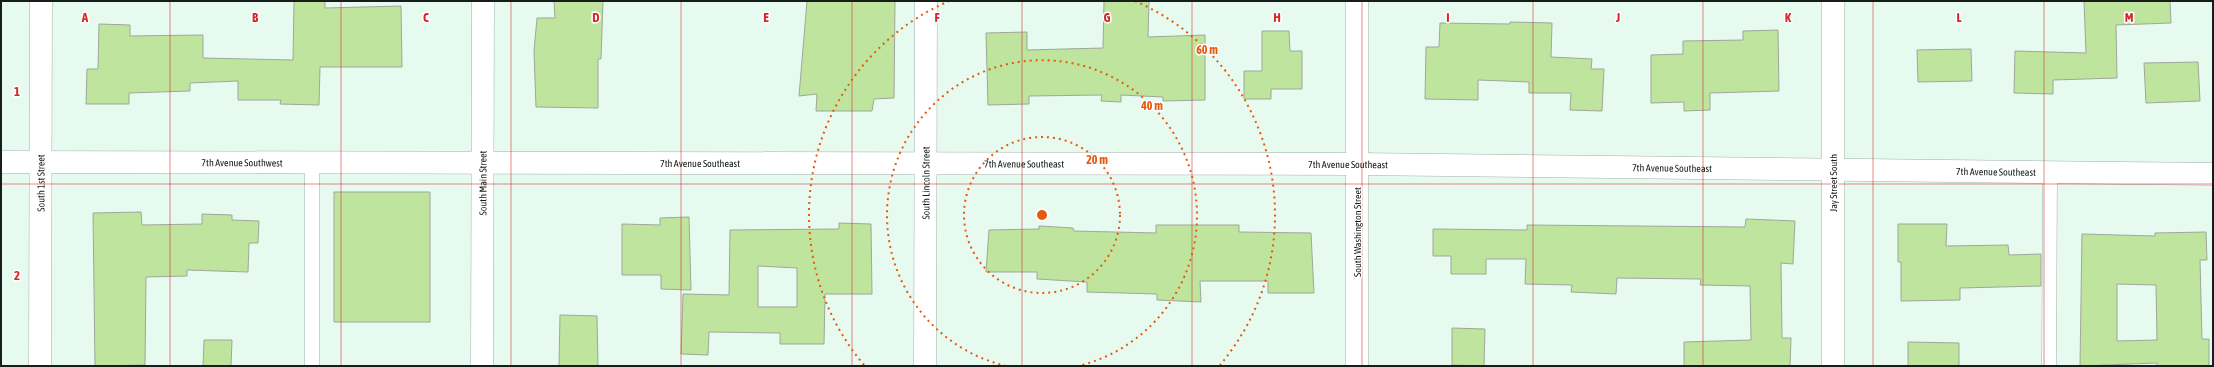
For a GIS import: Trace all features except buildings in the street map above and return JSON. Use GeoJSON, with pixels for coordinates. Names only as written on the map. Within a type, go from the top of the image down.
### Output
{"type":"FeatureCollection","features":[{"type":"Feature","properties":{"kind":"street","name":"South 1st Street"},"geometry":{"type":"LineString","coordinates":[[40,366],[41,1]]}},
{"type":"Feature","properties":{"kind":"street","name":"South Main Street"},"geometry":{"type":"LineString","coordinates":[[482,366],[483,1]]}},
{"type":"Feature","properties":{"kind":"street","name":"South Lincoln Street"},"geometry":{"type":"LineString","coordinates":[[925,366],[926,1]]}},
{"type":"Feature","properties":{"kind":"street","name":"South Washington Street"},"geometry":{"type":"LineString","coordinates":[[1356,366],[1357,1]]}},
{"type":"Feature","properties":{"kind":"street","name":"Jay Street South"},"geometry":{"type":"LineString","coordinates":[[1833,1],[1833,366]]}},
{"type":"Feature","properties":{"kind":"street","name":"7th Avenue Southwest"},"geometry":{"type":"LineString","coordinates":[[1,162],[483,161]]}},
{"type":"Feature","properties":{"kind":"street","name":"7th Avenue Southeast"},"geometry":{"type":"LineString","coordinates":[[483,161],[1357,164],[2050,174],[2213,174]]}},
{"type":"Feature","properties":{"kind":"lane"},"geometry":{"type":"LineString","coordinates":[[312,161],[312,366]]}},
{"type":"Feature","properties":{"kind":"lane"},"geometry":{"type":"LineString","coordinates":[[2049,366],[2050,174]]}}]}
